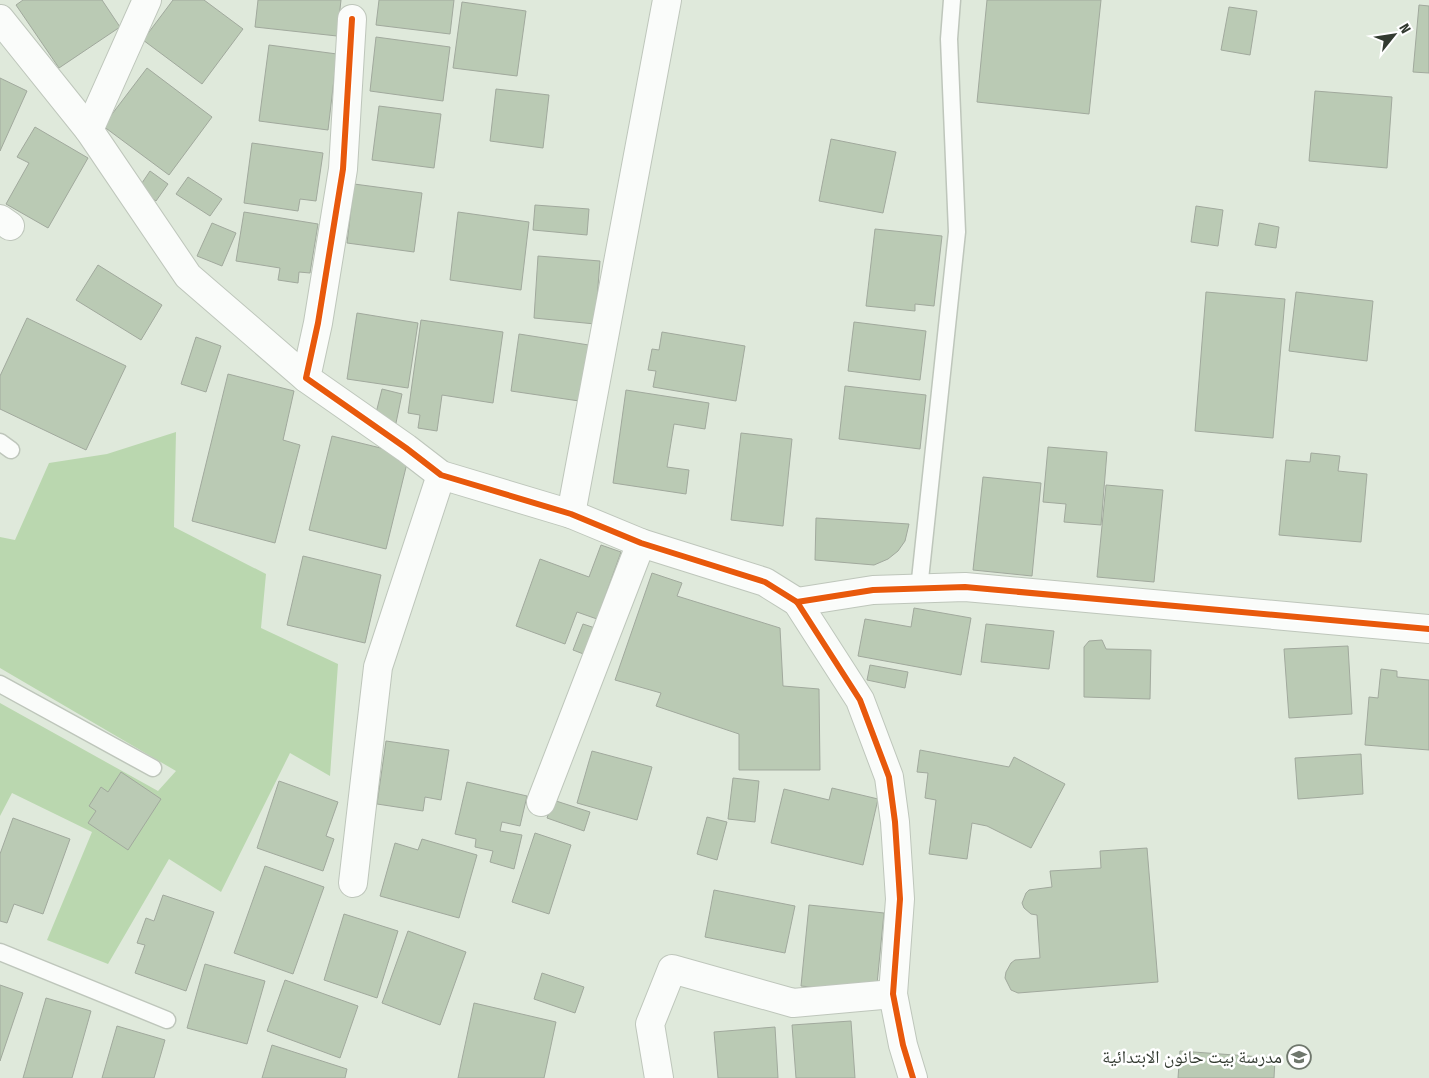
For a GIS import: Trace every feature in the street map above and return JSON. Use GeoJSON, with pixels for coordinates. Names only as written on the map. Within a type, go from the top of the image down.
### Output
{"type":"FeatureCollection","features":[{"type":"Feature","properties":{"kind":"street"},"geometry":{"type":"LineString","coordinates":[[89,130],[147,0]]}},
{"type":"Feature","properties":{"kind":"street"},"geometry":{"type":"LineString","coordinates":[[571,514],[667,0]]}},
{"type":"Feature","properties":{"kind":"street"},"geometry":{"type":"LineString","coordinates":[[0,19],[89,130],[188,276],[306,378],[406,448],[441,475],[571,514],[641,543],[765,582],[797,602],[860,700],[889,777],[895,822],[900,899],[893,994],[903,1045],[913,1078]]}},
{"type":"Feature","properties":{"kind":"street"},"geometry":{"type":"LineString","coordinates":[[306,378],[318,323],[343,169],[352,19]]}},
{"type":"Feature","properties":{"kind":"street"},"geometry":{"type":"LineString","coordinates":[[354,883],[378,667],[441,475]]}},
{"type":"Feature","properties":{"kind":"street"},"geometry":{"type":"LineString","coordinates":[[541,802],[641,543]]}},
{"type":"Feature","properties":{"kind":"street"},"geometry":{"type":"LineString","coordinates":[[797,602],[873,590],[965,587],[1429,629]]}},
{"type":"Feature","properties":{"kind":"street"},"geometry":{"type":"LineString","coordinates":[[659,1078],[650,1024],[672,969],[793,1003],[893,994]]}},
{"type":"Feature","properties":{"kind":"lane"},"geometry":{"type":"LineString","coordinates":[[919,588],[957,232],[949,39],[952,0]]}},
{"type":"Feature","properties":{"kind":"lane"},"geometry":{"type":"LineString","coordinates":[[0,684],[153,768]]}},
{"type":"Feature","properties":{"kind":"lane"},"geometry":{"type":"LineString","coordinates":[[0,952],[167,1020]]}},
{"type":"Feature","properties":{"kind":"green space"},"geometry":{"type":"Polygon","coordinates":[[[176,432],[174,527],[266,574],[261,628],[338,664],[330,776],[290,753],[221,892],[169,859],[108,964],[47,940],[92,832],[12,793],[0,816],[0,703],[158,791],[176,771],[0,668],[0,537],[15,540],[49,463],[107,454],[176,432]]]}},
{"type":"Feature","properties":{"kind":"building"},"geometry":{"type":"Polygon","coordinates":[[[23,0],[102,0],[120,27],[59,68],[16,5],[23,0]]]}},
{"type":"Feature","properties":{"kind":"building"},"geometry":{"type":"Polygon","coordinates":[[[173,0],[204,0],[243,29],[202,84],[143,40],[173,0]]]}},
{"type":"Feature","properties":{"kind":"building"},"geometry":{"type":"Polygon","coordinates":[[[258,0],[341,0],[337,36],[255,27],[258,0]]]}},
{"type":"Feature","properties":{"kind":"building"},"geometry":{"type":"Polygon","coordinates":[[[379,0],[454,0],[450,34],[376,25],[379,0]]]}},
{"type":"Feature","properties":{"kind":"building"},"geometry":{"type":"Polygon","coordinates":[[[987,0],[1101,0],[1089,114],[977,102],[987,0]]]}},
{"type":"Feature","properties":{"kind":"building"},"geometry":{"type":"Polygon","coordinates":[[[462,2],[526,11],[517,76],[453,68],[462,2]]]}},
{"type":"Feature","properties":{"kind":"building"},"geometry":{"type":"Polygon","coordinates":[[[1419,5],[1429,6],[1429,73],[1413,72],[1419,5]]]}},
{"type":"Feature","properties":{"kind":"building"},"geometry":{"type":"Polygon","coordinates":[[[1229,7],[1257,11],[1250,55],[1221,50],[1229,7]]]}},
{"type":"Feature","properties":{"kind":"building"},"geometry":{"type":"Polygon","coordinates":[[[376,37],[450,47],[443,101],[370,91],[376,37]]]}},
{"type":"Feature","properties":{"kind":"building"},"geometry":{"type":"Polygon","coordinates":[[[269,45],[337,54],[328,130],[259,121],[269,45]]]}},
{"type":"Feature","properties":{"kind":"building"},"geometry":{"type":"Polygon","coordinates":[[[147,68],[212,117],[169,175],[103,126],[147,68]]]}},
{"type":"Feature","properties":{"kind":"building"},"geometry":{"type":"Polygon","coordinates":[[[0,78],[27,91],[0,151],[0,78]]]}},
{"type":"Feature","properties":{"kind":"building"},"geometry":{"type":"Polygon","coordinates":[[[496,89],[549,95],[543,148],[490,141],[496,89]]]}},
{"type":"Feature","properties":{"kind":"building"},"geometry":{"type":"Polygon","coordinates":[[[1315,91],[1392,97],[1387,168],[1309,161],[1315,91]]]}},
{"type":"Feature","properties":{"kind":"building"},"geometry":{"type":"Polygon","coordinates":[[[379,106],[441,114],[434,168],[372,160],[379,106]]]}},
{"type":"Feature","properties":{"kind":"building"},"geometry":{"type":"Polygon","coordinates":[[[35,127],[88,158],[48,228],[6,204],[29,163],[17,157],[35,127]]]}},
{"type":"Feature","properties":{"kind":"building"},"geometry":{"type":"Polygon","coordinates":[[[831,139],[896,152],[883,213],[819,201],[831,139]]]}},
{"type":"Feature","properties":{"kind":"building"},"geometry":{"type":"Polygon","coordinates":[[[252,143],[323,153],[316,201],[300,199],[298,211],[244,203],[252,143]]]}},
{"type":"Feature","properties":{"kind":"building"},"geometry":{"type":"Polygon","coordinates":[[[150,171],[168,184],[156,201],[138,189],[150,171]]]}},
{"type":"Feature","properties":{"kind":"building"},"geometry":{"type":"Polygon","coordinates":[[[188,177],[222,199],[210,216],[176,194],[188,177]]]}},
{"type":"Feature","properties":{"kind":"building"},"geometry":{"type":"Polygon","coordinates":[[[354,184],[422,193],[414,252],[347,243],[354,184]]]}},
{"type":"Feature","properties":{"kind":"building"},"geometry":{"type":"Polygon","coordinates":[[[535,205],[589,209],[587,235],[533,230],[535,205]]]}},
{"type":"Feature","properties":{"kind":"building"},"geometry":{"type":"Polygon","coordinates":[[[1196,206],[1223,210],[1218,246],[1191,242],[1196,206]]]}},
{"type":"Feature","properties":{"kind":"building"},"geometry":{"type":"Polygon","coordinates":[[[244,212],[318,224],[310,273],[299,272],[298,283],[278,280],[280,268],[236,261],[244,212]]]}},
{"type":"Feature","properties":{"kind":"building"},"geometry":{"type":"Polygon","coordinates":[[[458,212],[529,222],[521,290],[450,280],[458,212]]]}},
{"type":"Feature","properties":{"kind":"building"},"geometry":{"type":"Polygon","coordinates":[[[212,223],[236,233],[222,266],[197,256],[212,223]]]}},
{"type":"Feature","properties":{"kind":"building"},"geometry":{"type":"Polygon","coordinates":[[[1259,223],[1279,227],[1276,248],[1255,245],[1259,223]]]}},
{"type":"Feature","properties":{"kind":"building"},"geometry":{"type":"Polygon","coordinates":[[[875,229],[942,236],[934,306],[915,304],[915,311],[866,306],[875,229]]]}},
{"type":"Feature","properties":{"kind":"building"},"geometry":{"type":"Polygon","coordinates":[[[538,256],[600,261],[595,324],[534,318],[538,256]]]}},
{"type":"Feature","properties":{"kind":"building"},"geometry":{"type":"Polygon","coordinates":[[[98,265],[162,305],[141,340],[76,300],[98,265]]]}},
{"type":"Feature","properties":{"kind":"building"},"geometry":{"type":"Polygon","coordinates":[[[1206,292],[1285,299],[1273,438],[1195,431],[1206,292]]]}},
{"type":"Feature","properties":{"kind":"building"},"geometry":{"type":"Polygon","coordinates":[[[1296,292],[1373,301],[1367,361],[1289,351],[1296,292]]]}},
{"type":"Feature","properties":{"kind":"building"},"geometry":{"type":"Polygon","coordinates":[[[357,313],[418,323],[408,388],[347,379],[357,313]]]}},
{"type":"Feature","properties":{"kind":"building"},"geometry":{"type":"Polygon","coordinates":[[[27,318],[126,366],[86,450],[0,409],[0,376],[27,318]]]}},
{"type":"Feature","properties":{"kind":"building"},"geometry":{"type":"Polygon","coordinates":[[[421,320],[503,332],[493,403],[442,395],[437,431],[418,428],[420,415],[408,413],[421,320]]]}},
{"type":"Feature","properties":{"kind":"building"},"geometry":{"type":"Polygon","coordinates":[[[854,322],[926,331],[920,380],[848,371],[854,322]]]}},
{"type":"Feature","properties":{"kind":"building"},"geometry":{"type":"Polygon","coordinates":[[[662,332],[745,346],[736,401],[653,387],[656,371],[648,370],[652,349],[659,350],[662,332]]]}},
{"type":"Feature","properties":{"kind":"building"},"geometry":{"type":"Polygon","coordinates":[[[519,334],[595,346],[586,402],[511,391],[519,334]]]}},
{"type":"Feature","properties":{"kind":"building"},"geometry":{"type":"Polygon","coordinates":[[[196,337],[221,346],[206,392],[181,384],[196,337]]]}},
{"type":"Feature","properties":{"kind":"building"},"geometry":{"type":"Polygon","coordinates":[[[228,374],[294,391],[283,440],[300,445],[275,543],[192,521],[228,374]]]}},
{"type":"Feature","properties":{"kind":"building"},"geometry":{"type":"Polygon","coordinates":[[[845,386],[926,395],[920,449],[839,439],[845,386]]]}},
{"type":"Feature","properties":{"kind":"building"},"geometry":{"type":"Polygon","coordinates":[[[382,389],[402,394],[396,423],[375,417],[382,389]]]}},
{"type":"Feature","properties":{"kind":"building"},"geometry":{"type":"Polygon","coordinates":[[[626,390],[709,403],[705,429],[674,424],[667,467],[689,470],[686,494],[613,483],[626,390]]]}},
{"type":"Feature","properties":{"kind":"building"},"geometry":{"type":"Polygon","coordinates":[[[741,433],[792,439],[783,526],[731,520],[741,433]]]}},
{"type":"Feature","properties":{"kind":"building"},"geometry":{"type":"Polygon","coordinates":[[[332,436],[409,455],[386,549],[309,530],[332,436]]]}},
{"type":"Feature","properties":{"kind":"building"},"geometry":{"type":"Polygon","coordinates":[[[1048,447],[1107,452],[1101,525],[1064,522],[1066,504],[1043,502],[1048,447]]]}},
{"type":"Feature","properties":{"kind":"building"},"geometry":{"type":"Polygon","coordinates":[[[1311,453],[1340,456],[1338,471],[1367,474],[1361,542],[1279,535],[1286,460],[1310,462],[1311,453]]]}},
{"type":"Feature","properties":{"kind":"building"},"geometry":{"type":"Polygon","coordinates":[[[983,477],[1041,483],[1032,576],[973,570],[983,477]]]}},
{"type":"Feature","properties":{"kind":"building"},"geometry":{"type":"Polygon","coordinates":[[[1106,485],[1163,490],[1154,582],[1097,577],[1106,485]]]}},
{"type":"Feature","properties":{"kind":"building"},"geometry":{"type":"Polygon","coordinates":[[[816,518],[909,524],[905,541],[898,551],[888,559],[874,565],[815,560],[816,518]]]}},
{"type":"Feature","properties":{"kind":"building"},"geometry":{"type":"Polygon","coordinates":[[[601,545],[621,552],[597,619],[577,612],[565,644],[516,626],[540,559],[589,577],[601,545]]]}},
{"type":"Feature","properties":{"kind":"building"},"geometry":{"type":"Polygon","coordinates":[[[303,556],[381,575],[365,643],[287,625],[303,556]]]}},
{"type":"Feature","properties":{"kind":"building"},"geometry":{"type":"Polygon","coordinates":[[[652,573],[682,583],[677,596],[780,628],[783,686],[819,689],[820,770],[739,770],[739,734],[656,706],[661,693],[615,680],[652,573]]]}},
{"type":"Feature","properties":{"kind":"building"},"geometry":{"type":"Polygon","coordinates":[[[914,608],[971,618],[961,675],[858,656],[865,619],[911,627],[914,608]]]}},
{"type":"Feature","properties":{"kind":"building"},"geometry":{"type":"Polygon","coordinates":[[[583,624],[604,631],[594,658],[573,650],[583,624]]]}},
{"type":"Feature","properties":{"kind":"building"},"geometry":{"type":"Polygon","coordinates":[[[986,624],[1054,631],[1049,669],[981,662],[986,624]]]}},
{"type":"Feature","properties":{"kind":"building"},"geometry":{"type":"Polygon","coordinates":[[[1102,640],[1106,649],[1151,650],[1150,699],[1084,697],[1084,647],[1089,641],[1102,640]]]}},
{"type":"Feature","properties":{"kind":"building"},"geometry":{"type":"Polygon","coordinates":[[[1348,646],[1352,714],[1289,718],[1284,649],[1348,646]]]}},
{"type":"Feature","properties":{"kind":"building"},"geometry":{"type":"Polygon","coordinates":[[[870,665],[908,672],[905,688],[867,680],[870,665]]]}},
{"type":"Feature","properties":{"kind":"building"},"geometry":{"type":"Polygon","coordinates":[[[1381,669],[1397,671],[1397,677],[1429,680],[1429,750],[1365,745],[1369,697],[1378,698],[1381,669]]]}},
{"type":"Feature","properties":{"kind":"building"},"geometry":{"type":"Polygon","coordinates":[[[386,741],[449,750],[441,800],[425,797],[423,811],[377,804],[386,741]]]}},
{"type":"Feature","properties":{"kind":"building"},"geometry":{"type":"Polygon","coordinates":[[[920,750],[1009,767],[1014,757],[1065,784],[1031,848],[987,826],[972,823],[967,859],[929,854],[936,800],[925,798],[928,773],[917,772],[920,750]]]}},
{"type":"Feature","properties":{"kind":"building"},"geometry":{"type":"Polygon","coordinates":[[[592,751],[652,767],[637,820],[577,803],[592,751]]]}},
{"type":"Feature","properties":{"kind":"building"},"geometry":{"type":"Polygon","coordinates":[[[1361,754],[1363,794],[1298,799],[1295,758],[1361,754]]]}},
{"type":"Feature","properties":{"kind":"building"},"geometry":{"type":"Polygon","coordinates":[[[121,772],[161,799],[128,850],[88,823],[96,811],[89,806],[101,787],[108,792],[121,772]]]}},
{"type":"Feature","properties":{"kind":"building"},"geometry":{"type":"Polygon","coordinates":[[[733,778],[759,781],[755,822],[728,819],[733,778]]]}},
{"type":"Feature","properties":{"kind":"building"},"geometry":{"type":"Polygon","coordinates":[[[279,781],[338,802],[326,836],[334,839],[323,871],[257,848],[279,781]]]}},
{"type":"Feature","properties":{"kind":"building"},"geometry":{"type":"Polygon","coordinates":[[[467,782],[527,796],[520,826],[502,822],[500,831],[522,835],[514,869],[490,862],[493,851],[475,847],[476,839],[455,834],[467,782]]]}},
{"type":"Feature","properties":{"kind":"building"},"geometry":{"type":"Polygon","coordinates":[[[832,788],[878,799],[863,865],[771,843],[784,789],[829,800],[832,788]]]}},
{"type":"Feature","properties":{"kind":"building"},"geometry":{"type":"Polygon","coordinates":[[[553,800],[590,812],[584,831],[547,818],[553,800]]]}},
{"type":"Feature","properties":{"kind":"building"},"geometry":{"type":"Polygon","coordinates":[[[707,817],[727,822],[717,860],[697,854],[707,817]]]}},
{"type":"Feature","properties":{"kind":"building"},"geometry":{"type":"Polygon","coordinates":[[[13,818],[70,839],[43,914],[14,904],[7,923],[0,921],[0,854],[13,818]]]}},
{"type":"Feature","properties":{"kind":"building"},"geometry":{"type":"Polygon","coordinates":[[[535,833],[571,845],[549,914],[512,902],[535,833]]]}},
{"type":"Feature","properties":{"kind":"building"},"geometry":{"type":"Polygon","coordinates":[[[422,839],[477,855],[459,918],[380,896],[395,843],[418,850],[422,839]]]}},
{"type":"Feature","properties":{"kind":"building"},"geometry":{"type":"Polygon","coordinates":[[[1147,848],[1158,982],[1018,993],[1011,990],[1005,978],[1011,963],[1015,960],[1040,958],[1037,915],[1031,914],[1024,908],[1022,903],[1026,893],[1029,890],[1052,887],[1050,871],[1101,868],[1100,851],[1147,848]]]}},
{"type":"Feature","properties":{"kind":"building"},"geometry":{"type":"Polygon","coordinates":[[[265,866],[324,887],[293,974],[234,953],[265,866]]]}},
{"type":"Feature","properties":{"kind":"building"},"geometry":{"type":"Polygon","coordinates":[[[714,890],[795,906],[785,953],[705,937],[714,890]]]}},
{"type":"Feature","properties":{"kind":"building"},"geometry":{"type":"Polygon","coordinates":[[[163,895],[214,912],[186,991],[135,973],[145,945],[137,943],[146,918],[154,921],[163,895]]]}},
{"type":"Feature","properties":{"kind":"building"},"geometry":{"type":"Polygon","coordinates":[[[809,905],[884,913],[876,994],[801,986],[809,905]]]}},
{"type":"Feature","properties":{"kind":"building"},"geometry":{"type":"Polygon","coordinates":[[[344,914],[398,931],[377,998],[324,980],[344,914]]]}},
{"type":"Feature","properties":{"kind":"building"},"geometry":{"type":"Polygon","coordinates":[[[408,931],[466,952],[440,1025],[382,1003],[408,931]]]}},
{"type":"Feature","properties":{"kind":"building"},"geometry":{"type":"Polygon","coordinates":[[[205,964],[265,981],[247,1044],[187,1028],[205,964]]]}},
{"type":"Feature","properties":{"kind":"building"},"geometry":{"type":"Polygon","coordinates":[[[542,973],[584,987],[575,1013],[534,999],[542,973]]]}},
{"type":"Feature","properties":{"kind":"building"},"geometry":{"type":"Polygon","coordinates":[[[285,980],[358,1006],[340,1058],[267,1031],[285,980]]]}},
{"type":"Feature","properties":{"kind":"building"},"geometry":{"type":"Polygon","coordinates":[[[0,985],[23,993],[0,1061],[0,985]]]}},
{"type":"Feature","properties":{"kind":"building"},"geometry":{"type":"Polygon","coordinates":[[[46,998],[91,1011],[72,1078],[23,1078],[46,998]]]}},
{"type":"Feature","properties":{"kind":"building"},"geometry":{"type":"Polygon","coordinates":[[[474,1003],[556,1022],[544,1078],[458,1078],[474,1003]]]}},
{"type":"Feature","properties":{"kind":"building"},"geometry":{"type":"Polygon","coordinates":[[[851,1021],[855,1078],[796,1078],[792,1025],[851,1021]]]}},
{"type":"Feature","properties":{"kind":"building"},"geometry":{"type":"Polygon","coordinates":[[[117,1026],[165,1040],[154,1078],[102,1078],[117,1026]]]}},
{"type":"Feature","properties":{"kind":"building"},"geometry":{"type":"Polygon","coordinates":[[[775,1027],[778,1078],[718,1078],[714,1032],[775,1027]]]}},
{"type":"Feature","properties":{"kind":"building"},"geometry":{"type":"Polygon","coordinates":[[[272,1045],[347,1069],[345,1078],[262,1078],[272,1045]]]}},
{"type":"Feature","properties":{"kind":"building"},"geometry":{"type":"Polygon","coordinates":[[[1180,1051],[1275,1058],[1274,1078],[1178,1078],[1180,1051]]]}},
{"type":"Feature","properties":{"kind":"cycle path"},"geometry":{"type":"LineString","coordinates":[[352,19],[343,169],[318,323],[306,378],[406,448],[441,475],[571,514],[641,543],[765,582],[797,602],[860,700],[889,777],[895,822],[900,899],[893,994],[903,1045],[913,1078]]}},
{"type":"Feature","properties":{"kind":"cycle path"},"geometry":{"type":"LineString","coordinates":[[797,602],[873,590],[965,587],[1429,629]]}},
{"type":"Feature","properties":{"kind":"place","name":"مدرسة بيت حانون الابتدائية"},"geometry":{"type":"Point","coordinates":[1299,1057]}}]}
